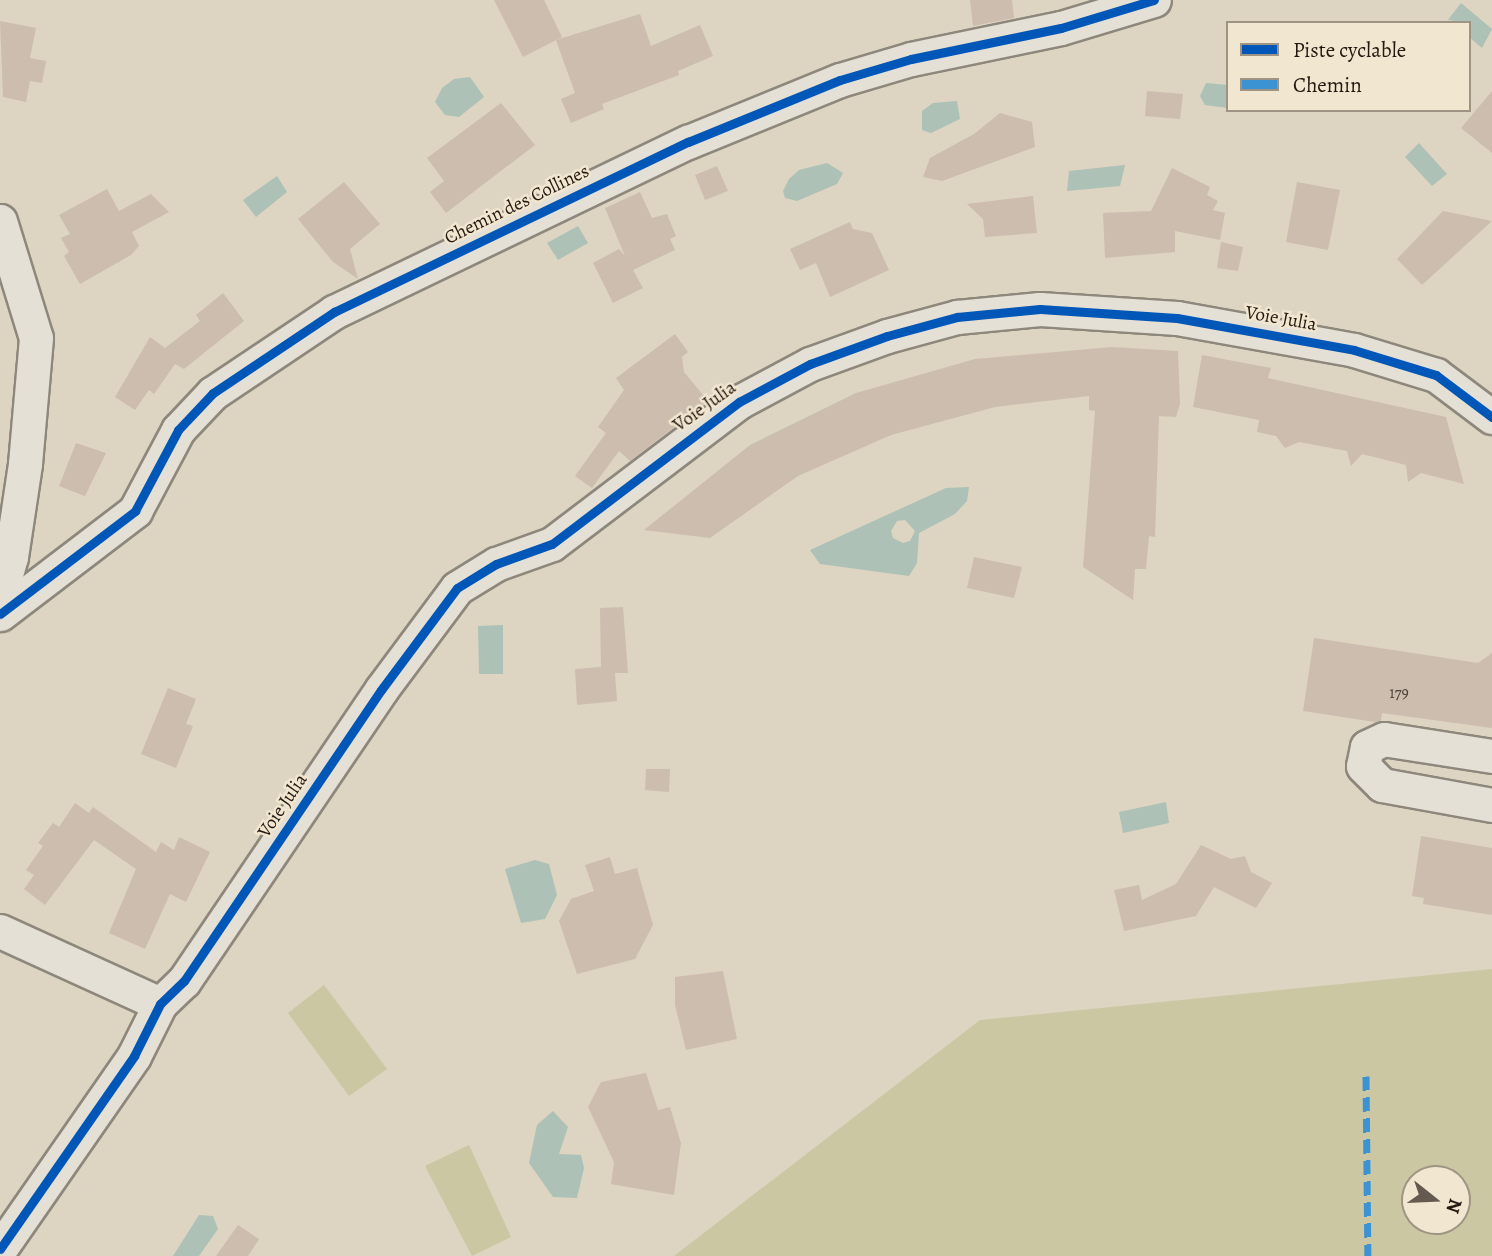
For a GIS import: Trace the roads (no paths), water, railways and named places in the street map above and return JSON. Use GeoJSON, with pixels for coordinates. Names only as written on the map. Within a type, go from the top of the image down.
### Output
{"type":"FeatureCollection","features":[{"type":"Feature","properties":{"kind":"street","name":"Chemin des Collines"},"geometry":{"type":"LineString","coordinates":[[0,614],[135,511],[178,430],[213,393],[334,312],[688,142],[841,79],[911,59],[1061,28],[1154,0]]}},
{"type":"Feature","properties":{"kind":"street"},"geometry":{"type":"LineString","coordinates":[[0,221],[36,338],[23,477],[11,557],[0,595]]}},
{"type":"Feature","properties":{"kind":"street","name":"Voie Julia"},"geometry":{"type":"LineString","coordinates":[[0,1249],[134,1056],[160,1004],[191,971],[381,691],[457,588],[496,564],[552,544],[739,402],[810,364],[957,317],[1040,309],[1177,318],[1354,350],[1436,375],[1492,417]]}},
{"type":"Feature","properties":{"kind":"street"},"geometry":{"type":"LineString","coordinates":[[1492,757],[1384,739],[1367,747],[1363,765],[1382,785],[1492,805]]}},
{"type":"Feature","properties":{"kind":"street"},"geometry":{"type":"LineString","coordinates":[[0,931],[160,1004]]}}]}
